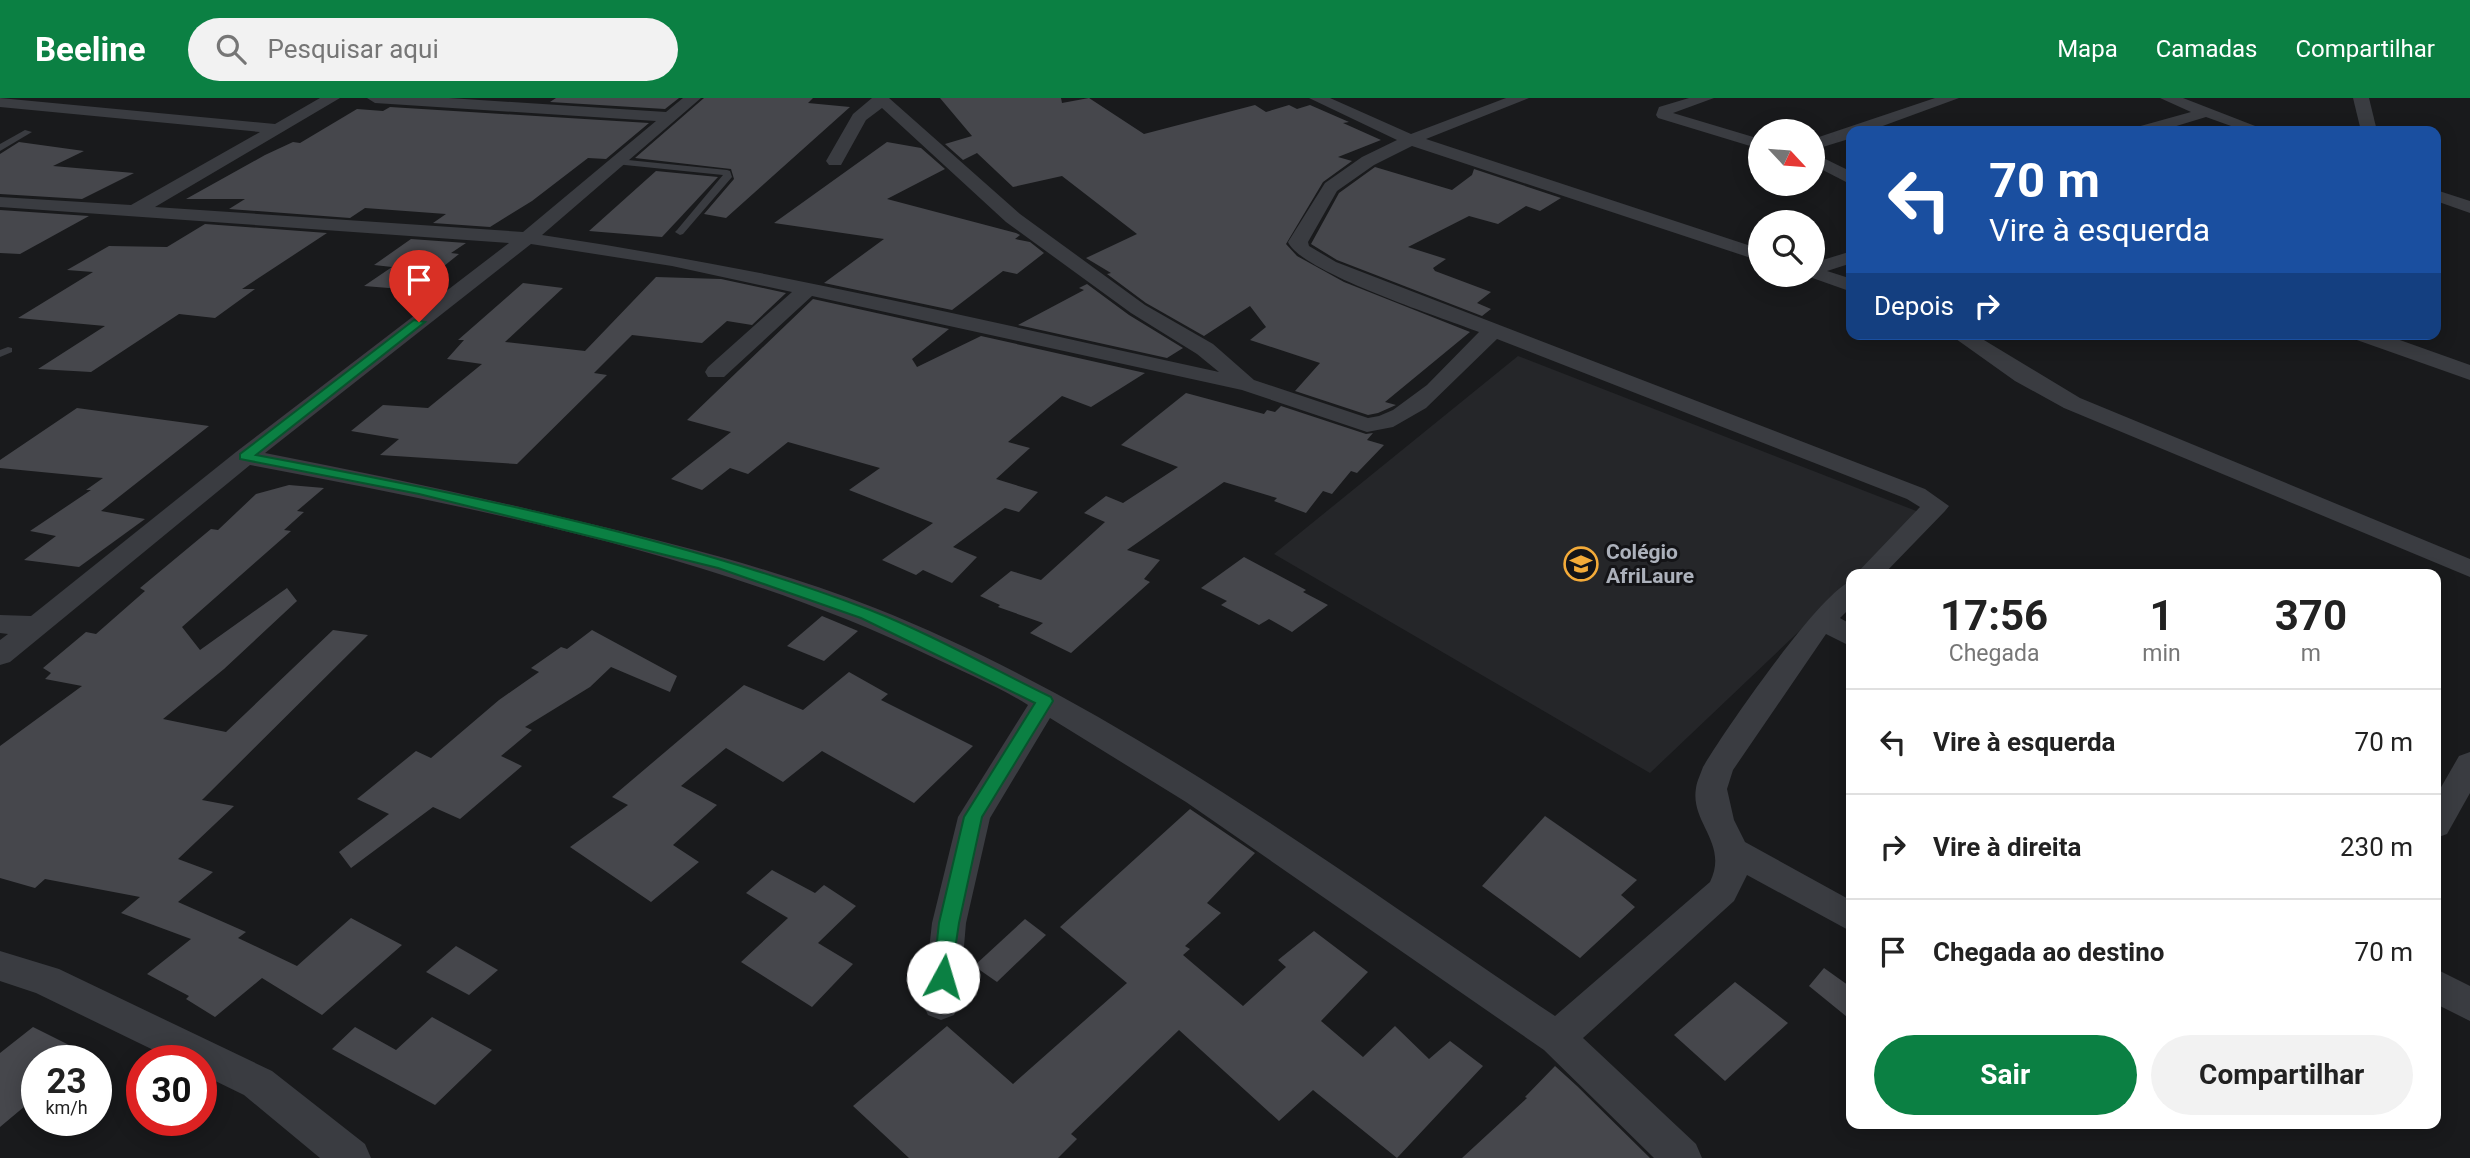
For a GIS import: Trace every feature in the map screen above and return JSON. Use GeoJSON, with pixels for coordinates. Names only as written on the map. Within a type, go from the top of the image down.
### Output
{"type":"FeatureCollection","features":[{"type":"Feature","properties":{"kind":"street"},"geometry":{"type":"LineString","coordinates":[[136,210],[332,98]]}},
{"type":"Feature","properties":{"kind":"street"},"geometry":{"type":"LineString","coordinates":[[375,98],[667,117]]}},
{"type":"Feature","properties":{"kind":"street"},"geometry":{"type":"LineString","coordinates":[[0,655],[245,457],[527,238],[667,117],[693,98]]}},
{"type":"Feature","properties":{"kind":"street"},"geometry":{"type":"LineString","coordinates":[[1317,98],[1412,140],[1748,251]]}},
{"type":"Feature","properties":{"kind":"street"},"geometry":{"type":"LineString","coordinates":[[1521,98],[1412,140],[1356,169],[1331,186],[1311,212],[1307,231],[1298,242],[1301,249],[1329,266],[1916,494],[1936,506],[1873,569]]}},
{"type":"Feature","properties":{"kind":"street"},"geometry":{"type":"LineString","coordinates":[[1706,98],[1665,110],[1664,115],[1748,140]]}},
{"type":"Feature","properties":{"kind":"street"},"geometry":{"type":"LineString","coordinates":[[1869,126],[1951,98]]}},
{"type":"Feature","properties":{"kind":"street"},"geometry":{"type":"LineString","coordinates":[[2168,98],[2246,126]]}},
{"type":"Feature","properties":{"kind":"street"},"geometry":{"type":"LineString","coordinates":[[835,161],[859,117],[881,99],[948,156],[1013,218],[1138,309],[1205,349],[1248,385]]}},
{"type":"Feature","properties":{"kind":"street"},"geometry":{"type":"LineString","coordinates":[[2358,99],[2366,126]]}},
{"type":"Feature","properties":{"kind":"street"},"geometry":{"type":"LineString","coordinates":[[0,102],[276,129]]}},
{"type":"Feature","properties":{"kind":"street"},"geometry":{"type":"LineString","coordinates":[[2160,126],[2207,112]]}},
{"type":"Feature","properties":{"kind":"street"},"geometry":{"type":"LineString","coordinates":[[1825,141],[1846,134]]}},
{"type":"Feature","properties":{"kind":"street"},"geometry":{"type":"LineString","coordinates":[[1825,165],[1846,177]]}},
{"type":"Feature","properties":{"kind":"street"},"geometry":{"type":"LineString","coordinates":[[2441,197],[2470,207]]}},
{"type":"Feature","properties":{"kind":"street"},"geometry":{"type":"LineString","coordinates":[[0,202],[527,238],[672,260],[1248,385],[1367,425],[1382,425],[1410,411],[1492,331]]}},
{"type":"Feature","properties":{"kind":"street"},"geometry":{"type":"LineString","coordinates":[[1825,267],[1846,259]]}},
{"type":"Feature","properties":{"kind":"street"},"geometry":{"type":"LineString","coordinates":[[1825,276],[1846,284]]}},
{"type":"Feature","properties":{"kind":"street"},"geometry":{"type":"LineString","coordinates":[[716,372],[809,288]]}},
{"type":"Feature","properties":{"kind":"street"},"geometry":{"type":"LineString","coordinates":[[1968,340],[2023,376],[2072,403],[2470,569]]}},
{"type":"Feature","properties":{"kind":"street"},"geometry":{"type":"LineString","coordinates":[[2379,340],[2462,370],[2470,348]]}},
{"type":"Feature","properties":{"kind":"street"},"geometry":{"type":"LineString","coordinates":[[245,457],[419,490],[722,564],[866,615],[1045,701],[1197,793],[1557,1038],[1682,1158]]}},
{"type":"Feature","properties":{"kind":"street"},"geometry":{"type":"LineString","coordinates":[[1557,1038],[1722,891],[1731,872],[1733,851],[1718,820],[1711,789],[1719,767],[1822,619],[1846,596]]}},
{"type":"Feature","properties":{"kind":"street"},"geometry":{"type":"LineString","coordinates":[[1822,619],[1846,634]]}},
{"type":"Feature","properties":{"kind":"street"},"geometry":{"type":"LineString","coordinates":[[0,624],[37,625]]}},
{"type":"Feature","properties":{"kind":"street"},"geometry":{"type":"LineString","coordinates":[[940,1004],[949,923],[974,817],[1045,701]]}},
{"type":"Feature","properties":{"kind":"street"},"geometry":{"type":"LineString","coordinates":[[2441,816],[2470,764]]}},
{"type":"Feature","properties":{"kind":"street"},"geometry":{"type":"LineString","coordinates":[[1733,851],[1846,915]]}},
{"type":"Feature","properties":{"kind":"street"},"geometry":{"type":"LineString","coordinates":[[0,966],[46,980],[258,1083],[351,1158]]}},
{"type":"Feature","properties":{"kind":"street"},"geometry":{"type":"LineString","coordinates":[[2441,988],[2470,1005]]}},
{"type":"Feature","properties":{"kind":"lane"},"geometry":{"type":"LineString","coordinates":[[0,148],[28,132]]}},
{"type":"Feature","properties":{"kind":"lane"},"geometry":{"type":"LineString","coordinates":[[618,162],[727,173],[728,177],[680,232]]}},
{"type":"Feature","properties":{"kind":"shaded area","name":"Colégio AfriLaure"},"geometry":{"type":"Polygon","coordinates":[[[1518,356],[1924,514],[1865,569],[1846,569],[1846,587],[1650,773],[1274,554],[1518,356]]]}},
{"type":"Feature","properties":{"kind":"building"},"geometry":{"type":"Polygon","coordinates":[[[556,98],[679,98],[665,109],[550,102],[556,98]]]}},
{"type":"Feature","properties":{"kind":"building"},"geometry":{"type":"Polygon","coordinates":[[[704,98],[813,98],[808,103],[850,107],[726,218],[704,214],[734,179],[731,169],[635,158],[704,98]]]}},
{"type":"Feature","properties":{"kind":"building"},"geometry":{"type":"Polygon","coordinates":[[[940,98],[1061,98],[1062,103],[1089,98],[1144,134],[1255,105],[1266,112],[1289,105],[1297,109],[1310,105],[1349,122],[1343,123],[1381,140],[1338,157],[1352,161],[1323,182],[1286,244],[1297,256],[1344,282],[1470,332],[1385,402],[1396,405],[1378,413],[1368,415],[1295,391],[1320,363],[1250,340],[1266,327],[1250,306],[1204,336],[1146,303],[1107,274],[1111,273],[1086,258],[1137,234],[1062,176],[1013,187],[977,153],[963,160],[945,144],[972,136],[940,98]]]}},
{"type":"Feature","properties":{"kind":"building"},"geometry":{"type":"Polygon","coordinates":[[[390,107],[649,123],[606,159],[588,158],[532,201],[490,227],[433,223],[446,214],[365,208],[350,218],[229,209],[245,199],[186,199],[265,155],[293,142],[300,143],[357,109],[383,111],[390,107]]]}},
{"type":"Feature","properties":{"kind":"building"},"geometry":{"type":"Polygon","coordinates":[[[19,142],[84,151],[53,166],[134,173],[82,199],[0,194],[0,154],[19,142]]]}},
{"type":"Feature","properties":{"kind":"building"},"geometry":{"type":"Polygon","coordinates":[[[887,142],[921,148],[945,169],[887,199],[1016,233],[1020,235],[1015,239],[1030,242],[1044,253],[1017,274],[1003,271],[952,310],[824,283],[884,239],[774,223],[887,142]]]}},
{"type":"Feature","properties":{"kind":"building"},"geometry":{"type":"Polygon","coordinates":[[[1375,167],[1452,190],[1472,175],[1474,169],[1561,198],[1540,211],[1526,206],[1498,224],[1469,216],[1408,247],[1446,259],[1433,268],[1435,271],[1491,292],[1477,303],[1491,309],[1482,316],[1337,260],[1311,244],[1339,193],[1375,167]]]}},
{"type":"Feature","properties":{"kind":"building"},"geometry":{"type":"Polygon","coordinates":[[[656,171],[718,177],[662,237],[589,231],[656,171]]]}},
{"type":"Feature","properties":{"kind":"building"},"geometry":{"type":"Polygon","coordinates":[[[0,210],[89,216],[20,254],[0,253],[0,210]]]}},
{"type":"Feature","properties":{"kind":"building"},"geometry":{"type":"Polygon","coordinates":[[[205,224],[327,233],[242,289],[255,289],[215,318],[179,314],[91,372],[38,369],[105,326],[18,318],[93,272],[67,270],[109,246],[167,247],[205,224]]]}},
{"type":"Feature","properties":{"kind":"building"},"geometry":{"type":"Polygon","coordinates":[[[411,239],[466,243],[451,253],[459,254],[414,290],[364,286],[392,267],[374,265],[411,239]]]}},
{"type":"Feature","properties":{"kind":"building"},"geometry":{"type":"Polygon","coordinates":[[[656,277],[721,279],[786,293],[752,325],[727,321],[702,343],[632,335],[594,373],[607,375],[517,464],[380,455],[399,439],[351,431],[383,405],[428,408],[482,364],[447,359],[464,340],[458,340],[523,283],[563,288],[505,342],[585,351],[656,277]]]}},
{"type":"Feature","properties":{"kind":"building"},"geometry":{"type":"Polygon","coordinates":[[[1087,284],[1129,315],[1183,348],[1167,358],[1018,325],[1084,290],[1079,288],[1087,284]]]}},
{"type":"Feature","properties":{"kind":"building"},"geometry":{"type":"Polygon","coordinates":[[[813,299],[949,329],[912,359],[917,367],[981,336],[1145,373],[1091,407],[1062,396],[1008,442],[1030,448],[996,479],[1038,492],[1019,512],[1005,508],[953,547],[977,557],[952,583],[923,570],[916,575],[882,560],[933,523],[849,490],[880,468],[788,442],[748,474],[730,468],[702,490],[671,479],[731,432],[687,420],[813,299]]]}},
{"type":"Feature","properties":{"kind":"building"},"geometry":{"type":"Polygon","coordinates":[[[1186,393],[1264,414],[1267,410],[1275,412],[1281,406],[1366,434],[1373,433],[1367,440],[1384,445],[1357,473],[1351,471],[1332,494],[1323,491],[1306,513],[1274,501],[1277,498],[1224,482],[1127,550],[1160,560],[1144,579],[1150,582],[1071,653],[1030,633],[1043,623],[998,607],[1000,605],[980,596],[1011,571],[1041,580],[1105,522],[1084,513],[1106,496],[1123,503],[1178,467],[1121,445],[1186,393]]]}},
{"type":"Feature","properties":{"kind":"building"},"geometry":{"type":"Polygon","coordinates":[[[77,408],[209,426],[101,511],[145,519],[79,567],[24,560],[56,536],[30,531],[91,490],[86,490],[103,478],[0,468],[0,460],[77,408]]]}},
{"type":"Feature","properties":{"kind":"building"},"geometry":{"type":"Polygon","coordinates":[[[289,485],[324,488],[297,511],[304,512],[284,530],[291,531],[182,627],[200,650],[287,588],[297,601],[224,669],[163,719],[226,732],[333,630],[368,635],[202,800],[234,806],[178,859],[213,872],[178,902],[246,932],[238,938],[297,966],[351,918],[402,945],[322,1015],[262,978],[215,1017],[186,999],[189,996],[147,974],[191,939],[121,913],[140,897],[45,879],[35,888],[0,878],[0,746],[82,686],[45,679],[51,673],[43,668],[86,632],[96,634],[145,591],[140,588],[211,529],[218,530],[256,494],[289,485]]]}},
{"type":"Feature","properties":{"kind":"building"},"geometry":{"type":"Polygon","coordinates":[[[1244,557],[1306,590],[1303,592],[1328,605],[1292,632],[1269,619],[1259,625],[1221,605],[1227,601],[1201,588],[1244,557]]]}},
{"type":"Feature","properties":{"kind":"building"},"geometry":{"type":"Polygon","coordinates":[[[822,616],[858,631],[824,661],[787,646],[822,616]]]}},
{"type":"Feature","properties":{"kind":"building"},"geometry":{"type":"Polygon","coordinates":[[[592,630],[677,676],[670,692],[611,667],[590,687],[525,727],[532,730],[501,756],[522,766],[460,819],[433,807],[351,868],[339,852],[389,814],[357,799],[416,751],[431,758],[499,700],[539,672],[531,668],[561,647],[567,649],[592,630]]]}},
{"type":"Feature","properties":{"kind":"building"},"geometry":{"type":"Polygon","coordinates":[[[849,672],[888,694],[881,700],[973,746],[914,803],[822,751],[783,782],[726,748],[681,786],[717,805],[673,845],[699,862],[651,902],[570,847],[628,805],[612,797],[744,685],[803,710],[849,672]]]}},
{"type":"Feature","properties":{"kind":"building"},"geometry":{"type":"Polygon","coordinates":[[[1190,809],[1255,853],[1207,903],[1221,913],[1185,946],[1190,949],[1183,955],[1243,1006],[1286,967],[1278,960],[1314,931],[1368,972],[1321,1021],[1363,1057],[1395,1026],[1429,1059],[1450,1041],[1483,1066],[1397,1158],[1313,1090],[1279,1121],[1179,1030],[1071,1134],[1077,1139],[1058,1158],[909,1158],[853,1106],[947,1026],[1013,1084],[1127,983],[1060,927],[1190,809]]]}},
{"type":"Feature","properties":{"kind":"building"},"geometry":{"type":"Polygon","coordinates":[[[1545,816],[1637,880],[1621,895],[1635,907],[1580,958],[1482,886],[1545,816]]]}},
{"type":"Feature","properties":{"kind":"building"},"geometry":{"type":"Polygon","coordinates":[[[772,870],[815,893],[824,885],[856,906],[818,943],[853,964],[812,1007],[741,962],[788,918],[746,893],[772,870]]]}},
{"type":"Feature","properties":{"kind":"building"},"geometry":{"type":"Polygon","coordinates":[[[1025,919],[1046,935],[997,982],[974,966],[1025,919]]]}},
{"type":"Feature","properties":{"kind":"building"},"geometry":{"type":"Polygon","coordinates":[[[456,946],[498,970],[469,995],[426,972],[456,946]]]}},
{"type":"Feature","properties":{"kind":"building"},"geometry":{"type":"Polygon","coordinates":[[[1824,968],[1846,984],[1846,1016],[1809,986],[1824,968]]]}},
{"type":"Feature","properties":{"kind":"building"},"geometry":{"type":"Polygon","coordinates":[[[1735,982],[1788,1023],[1725,1081],[1674,1035],[1735,982]]]}},
{"type":"Feature","properties":{"kind":"building"},"geometry":{"type":"Polygon","coordinates":[[[432,1017],[492,1050],[435,1105],[332,1049],[355,1027],[396,1050],[432,1017]]]}},
{"type":"Feature","properties":{"kind":"building"},"geometry":{"type":"Polygon","coordinates":[[[33,1027],[69,1045],[21,1045],[21,1109],[0,1127],[0,1053],[33,1027]]]}},
{"type":"Feature","properties":{"kind":"building"},"geometry":{"type":"Polygon","coordinates":[[[1555,1066],[1650,1158],[1462,1158],[1527,1098],[1525,1097],[1555,1066]]]}},
{"type":"Feature","properties":{"kind":"place","name":"Colégio AfriLaure"},"geometry":{"type":"Point","coordinates":[1581,564]}},
{"type":"Feature","properties":{"kind":"route"},"geometry":{"type":"LineString","coordinates":[[419,322],[245,457],[419,490],[722,564],[866,615],[1045,701],[974,817],[949,923],[943,977]]}}]}
